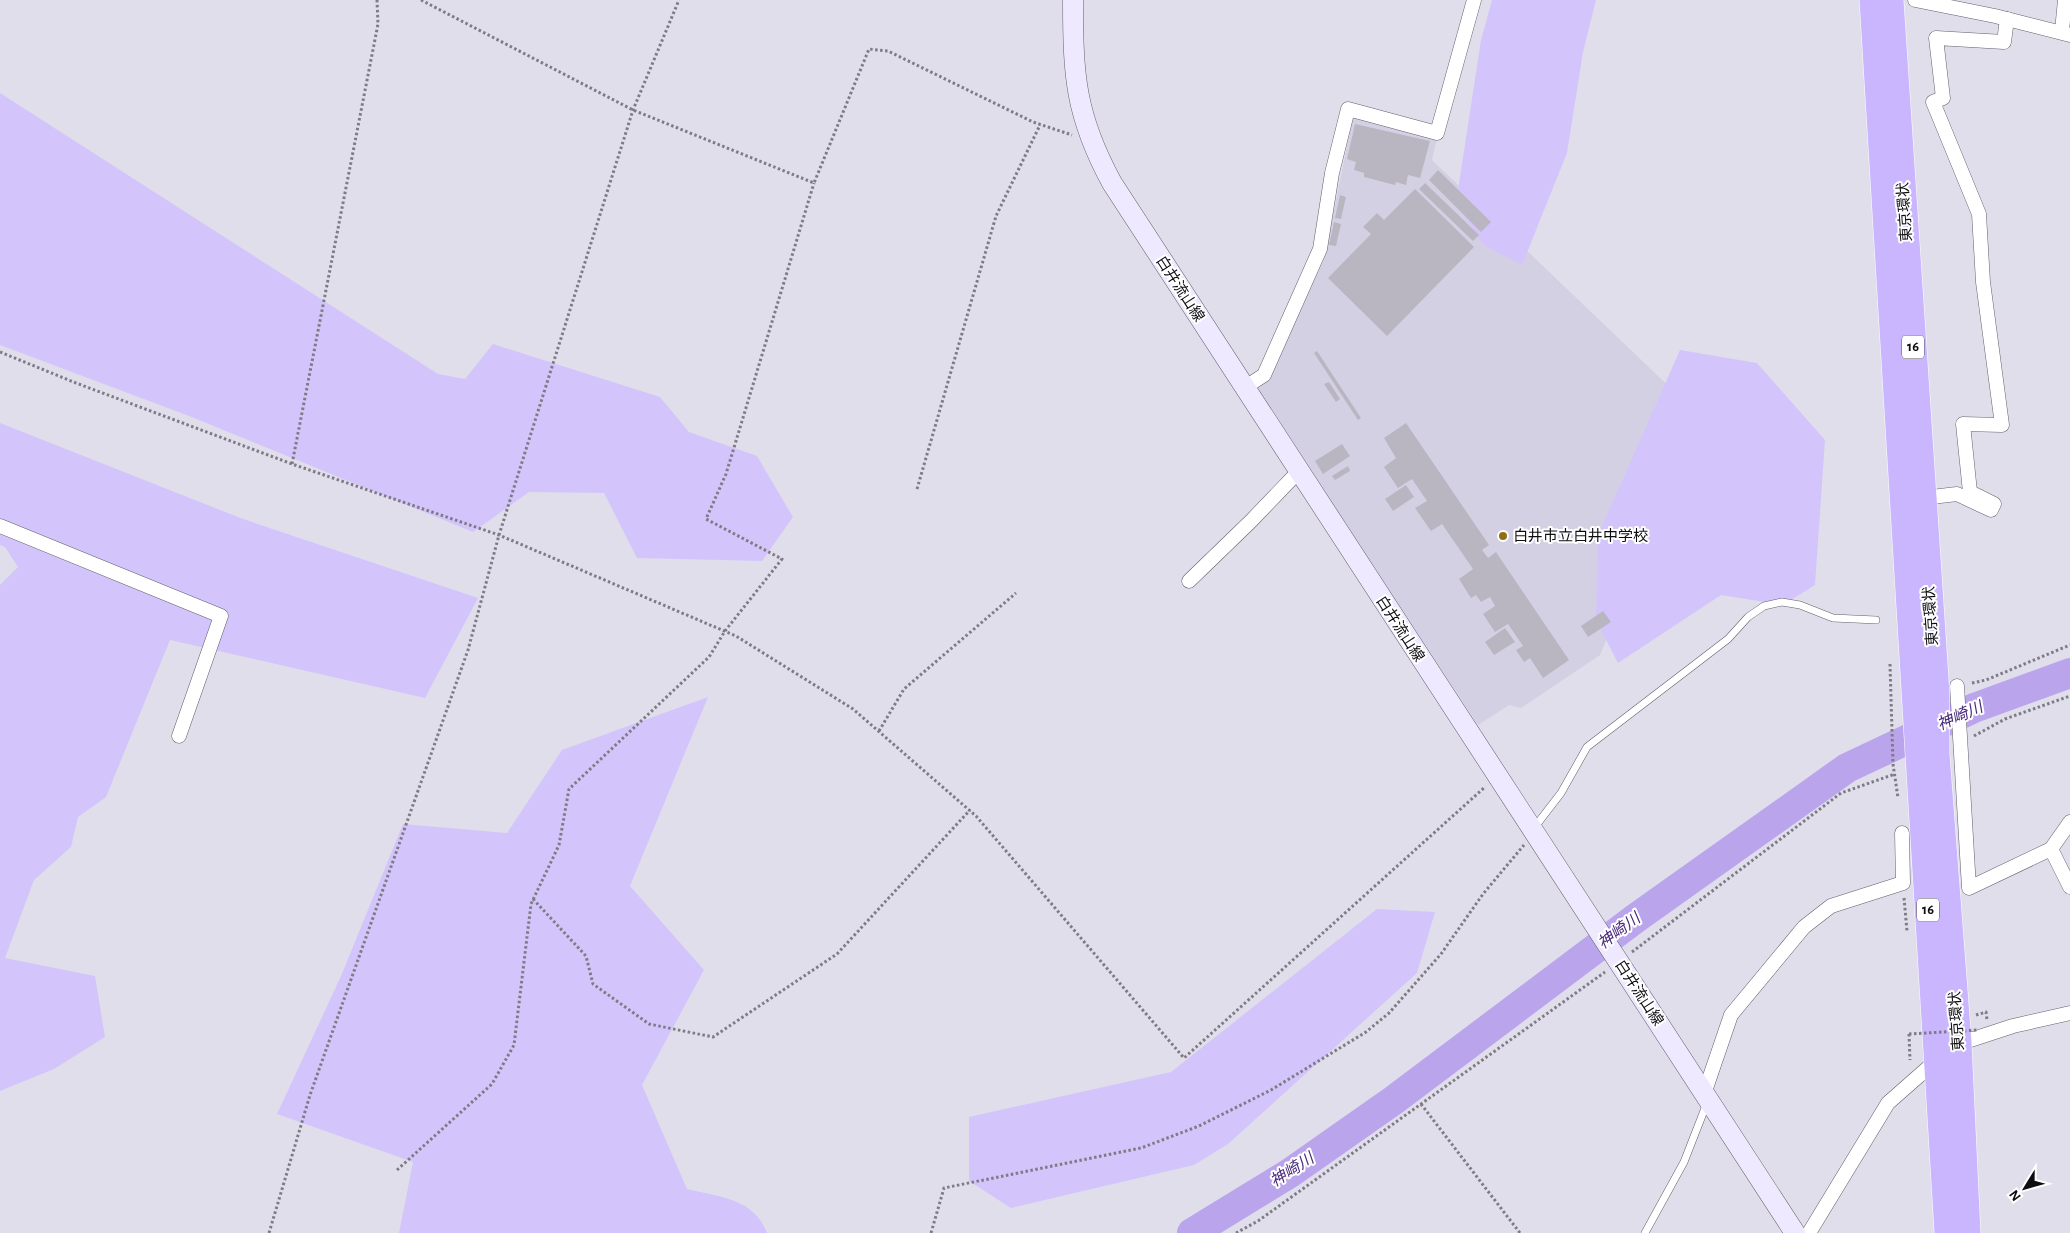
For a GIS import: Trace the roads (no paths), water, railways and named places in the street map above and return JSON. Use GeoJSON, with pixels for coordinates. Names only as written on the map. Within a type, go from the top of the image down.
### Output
{"type":"FeatureCollection","features":[{"type":"Feature","properties":{"kind":"highway","name":"東京環状"},"geometry":{"type":"LineString","coordinates":[[1872,0],[1937,693]]}},
{"type":"Feature","properties":{"kind":"highway","name":"東京環状"},"geometry":{"type":"LineString","coordinates":[[1891,0],[1937,693],[1928,757],[1936,1060],[1948,1233]]}},
{"type":"Feature","properties":{"kind":"highway","name":"東京環状"},"geometry":{"type":"LineString","coordinates":[[1928,757],[1968,1036],[1968,1233]]}},
{"type":"Feature","properties":{"kind":"main road","name":"白井流山線"},"geometry":{"type":"LineString","coordinates":[[1073,0],[1074,66],[1077,96],[1091,141],[1112,183],[1795,1233]]}},
{"type":"Feature","properties":{"kind":"street"},"geometry":{"type":"LineString","coordinates":[[1244,388],[1264,375],[1320,249],[1332,173],[1348,109],[1437,133],[1474,0]]}},
{"type":"Feature","properties":{"kind":"street"},"geometry":{"type":"LineString","coordinates":[[1915,0],[2066,33],[2066,0]]}},
{"type":"Feature","properties":{"kind":"street"},"geometry":{"type":"LineString","coordinates":[[1923,498],[1957,494],[1991,510],[1994,504],[1970,492],[1963,424],[2002,425],[1983,282],[1979,214],[1933,102],[1943,98],[1936,38],[2004,42],[2007,19]]}},
{"type":"Feature","properties":{"kind":"street"},"geometry":{"type":"LineString","coordinates":[[1189,580],[1251,521],[1299,471]]}},
{"type":"Feature","properties":{"kind":"street"},"geometry":{"type":"LineString","coordinates":[[0,526],[221,616],[179,736]]}},
{"type":"Feature","properties":{"kind":"street"},"geometry":{"type":"LineString","coordinates":[[1937,693],[1961,742],[1969,888],[2051,849],[2070,822]]}},
{"type":"Feature","properties":{"kind":"street"},"geometry":{"type":"LineString","coordinates":[[1706,1097],[1732,1015],[1804,927],[1831,906],[1904,883],[1902,833]]}},
{"type":"Feature","properties":{"kind":"street"},"geometry":{"type":"LineString","coordinates":[[2051,849],[2070,887]]}},
{"type":"Feature","properties":{"kind":"street"},"geometry":{"type":"LineString","coordinates":[[1808,1233],[1888,1103],[1936,1060],[1968,1036],[2070,1013]]}},
{"type":"Feature","properties":{"kind":"lane"},"geometry":{"type":"LineString","coordinates":[[1533,832],[1561,793],[1587,747],[1728,639],[1748,617],[1764,606],[1782,602],[1800,605],[1834,618],[1876,620]]}},
{"type":"Feature","properties":{"kind":"lane"},"geometry":{"type":"LineString","coordinates":[[1645,1233],[1684,1162],[1706,1097]]}},
{"type":"Feature","properties":{"kind":"waterway","name":"神崎川"},"geometry":{"type":"LineString","coordinates":[[1192,1233],[1290,1173],[1394,1100],[1636,918],[1847,768],[1974,708],[2070,673]]}},
{"type":"Feature","properties":{"kind":"place","name":"白井市立白井中学校"},"geometry":{"type":"Point","coordinates":[1503,536]}}]}
